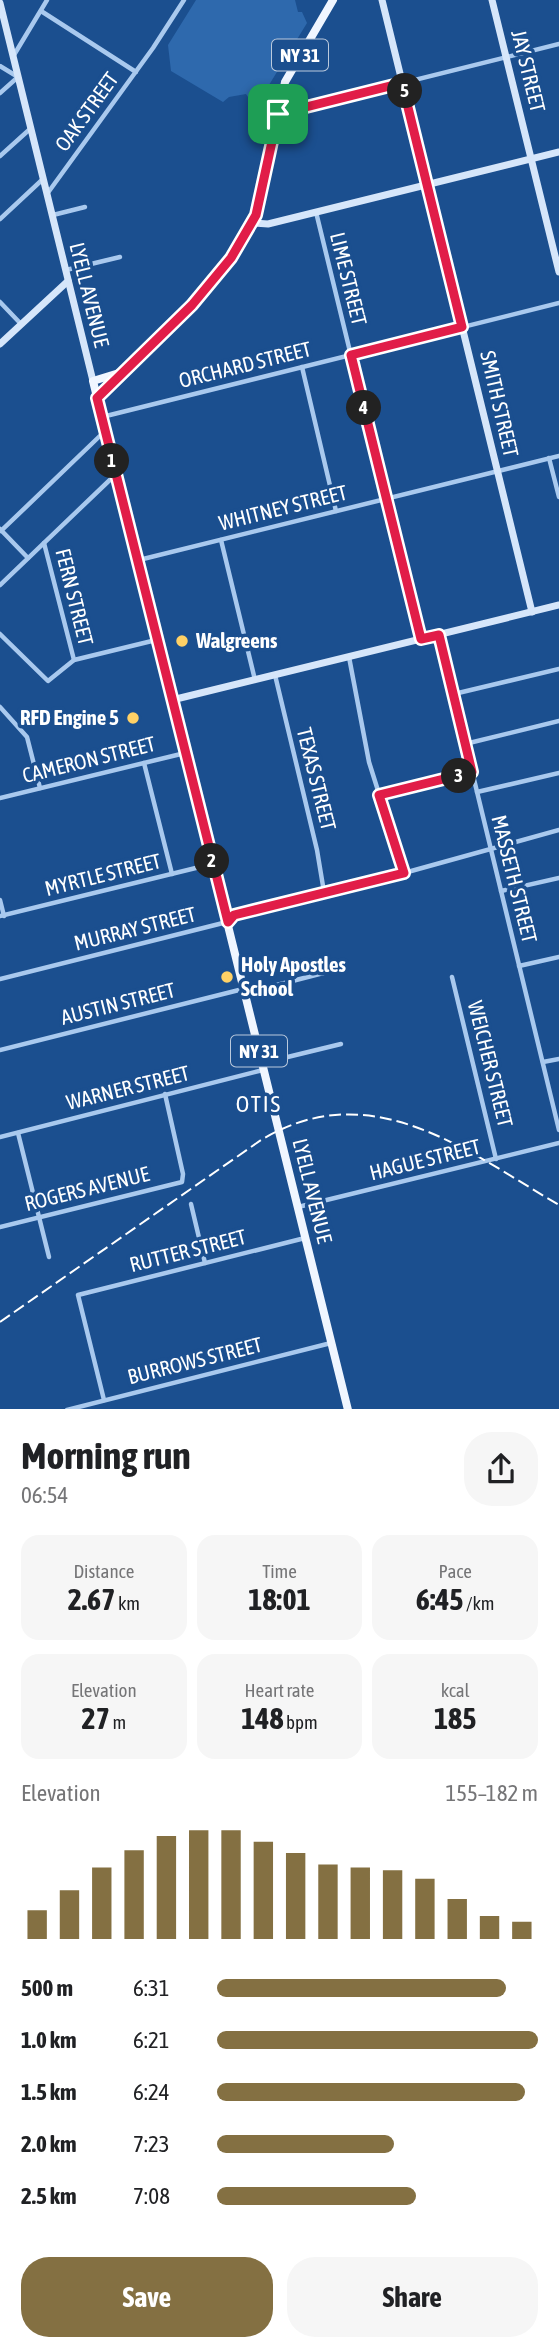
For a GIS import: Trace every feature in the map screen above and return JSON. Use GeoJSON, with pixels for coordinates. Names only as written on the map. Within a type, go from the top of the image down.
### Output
{"type":"FeatureCollection","features":[{"type":"Feature","properties":{"kind":"main road","name":"NY 31"},"geometry":{"type":"LineString","coordinates":[[97,398],[211,285],[253,223],[283,88],[333,0]]}},
{"type":"Feature","properties":{"kind":"main road","name":"NY 31"},"geometry":{"type":"LineString","coordinates":[[93,381],[126,368]]}},
{"type":"Feature","properties":{"kind":"main road","name":"LYELL AVENUE"},"geometry":{"type":"LineString","coordinates":[[93,381],[348,1409]]}},
{"type":"Feature","properties":{"kind":"street"},"geometry":{"type":"LineString","coordinates":[[13,56],[47,0]]}},
{"type":"Feature","properties":{"kind":"street","name":"OAK STREET"},"geometry":{"type":"LineString","coordinates":[[47,194],[153,48],[184,0]]}},
{"type":"Feature","properties":{"kind":"street","name":"SMITH STREET"},"geometry":{"type":"LineString","coordinates":[[382,0],[532,612]]}},
{"type":"Feature","properties":{"kind":"street","name":"JAY STREET"},"geometry":{"type":"LineString","coordinates":[[492,0],[559,272]]}},
{"type":"Feature","properties":{"kind":"street","name":"LYELL AVENUE"},"geometry":{"type":"LineString","coordinates":[[0,3],[93,381]]}},
{"type":"Feature","properties":{"kind":"street"},"geometry":{"type":"LineString","coordinates":[[41,11],[136,72]]}},
{"type":"Feature","properties":{"kind":"street"},"geometry":{"type":"LineString","coordinates":[[278,114],[559,44]]}},
{"type":"Feature","properties":{"kind":"street"},"geometry":{"type":"LineString","coordinates":[[0,66],[18,77],[0,93]]}},
{"type":"Feature","properties":{"kind":"street"},"geometry":{"type":"LineString","coordinates":[[0,156],[31,128]]}},
{"type":"Feature","properties":{"kind":"street"},"geometry":{"type":"LineString","coordinates":[[253,223],[268,224],[559,152]]}},
{"type":"Feature","properties":{"kind":"street"},"geometry":{"type":"LineString","coordinates":[[0,219],[43,179]]}},
{"type":"Feature","properties":{"kind":"street"},"geometry":{"type":"LineString","coordinates":[[52,216],[85,207]]}},
{"type":"Feature","properties":{"kind":"street","name":"LIME STREET"},"geometry":{"type":"LineString","coordinates":[[316,212],[421,639]]}},
{"type":"Feature","properties":{"kind":"street"},"geometry":{"type":"LineString","coordinates":[[65,270],[120,257]]}},
{"type":"Feature","properties":{"kind":"street"},"geometry":{"type":"LineString","coordinates":[[0,344],[68,281]]}},
{"type":"Feature","properties":{"kind":"street"},"geometry":{"type":"LineString","coordinates":[[0,302],[21,324]]}},
{"type":"Feature","properties":{"kind":"street","name":"ORCHARD STREET"},"geometry":{"type":"LineString","coordinates":[[102,418],[559,303]]}},
{"type":"Feature","properties":{"kind":"street"},"geometry":{"type":"LineString","coordinates":[[302,367],[336,511]]}},
{"type":"Feature","properties":{"kind":"street"},"geometry":{"type":"LineString","coordinates":[[28,558],[1,530],[105,431]]}},
{"type":"Feature","properties":{"kind":"street","name":"WHITNEY STREET"},"geometry":{"type":"LineString","coordinates":[[138,561],[559,456]]}},
{"type":"Feature","properties":{"kind":"street"},"geometry":{"type":"LineString","coordinates":[[549,458],[559,497]]}},
{"type":"Feature","properties":{"kind":"street"},"geometry":{"type":"LineString","coordinates":[[0,585],[116,474]]}},
{"type":"Feature","properties":{"kind":"street"},"geometry":{"type":"LineString","coordinates":[[221,540],[255,680]]}},
{"type":"Feature","properties":{"kind":"street","name":"FERN STREET"},"geometry":{"type":"LineString","coordinates":[[44,542],[74,660]]}},
{"type":"Feature","properties":{"kind":"street"},"geometry":{"type":"LineString","coordinates":[[172,700],[559,605]]}},
{"type":"Feature","properties":{"kind":"street"},"geometry":{"type":"LineString","coordinates":[[0,634],[45,680],[51,679],[74,660],[157,639]]}},
{"type":"Feature","properties":{"kind":"street","name":"MASSETH STREET"},"geometry":{"type":"LineString","coordinates":[[439,635],[559,1130]]}},
{"type":"Feature","properties":{"kind":"street"},"geometry":{"type":"LineString","coordinates":[[349,657],[369,762],[404,873]]}},
{"type":"Feature","properties":{"kind":"street"},"geometry":{"type":"LineString","coordinates":[[454,694],[559,669]]}},
{"type":"Feature","properties":{"kind":"street","name":"TEXAS STREET"},"geometry":{"type":"LineString","coordinates":[[275,675],[317,850],[324,892]]}},
{"type":"Feature","properties":{"kind":"street"},"geometry":{"type":"LineString","coordinates":[[0,707],[27,737],[40,788]]}},
{"type":"Feature","properties":{"kind":"street"},"geometry":{"type":"LineString","coordinates":[[466,744],[559,721]]}},
{"type":"Feature","properties":{"kind":"street","name":"CAMERON STREET"},"geometry":{"type":"LineString","coordinates":[[0,798],[186,753]]}},
{"type":"Feature","properties":{"kind":"street"},"geometry":{"type":"LineString","coordinates":[[144,763],[172,874]]}},
{"type":"Feature","properties":{"kind":"street"},"geometry":{"type":"LineString","coordinates":[[379,795],[472,772]]}},
{"type":"Feature","properties":{"kind":"street"},"geometry":{"type":"LineString","coordinates":[[477,792],[559,773]]}},
{"type":"Feature","properties":{"kind":"street","name":"MURRAY STREET"},"geometry":{"type":"LineString","coordinates":[[0,978],[228,922],[234,915],[404,873],[559,830]]}},
{"type":"Feature","properties":{"kind":"street","name":"MYRTLE STREET"},"geometry":{"type":"LineString","coordinates":[[2,916],[213,863]]}},
{"type":"Feature","properties":{"kind":"street"},"geometry":{"type":"LineString","coordinates":[[501,891],[559,878]]}},
{"type":"Feature","properties":{"kind":"street"},"geometry":{"type":"LineString","coordinates":[[0,900],[2,916]]}},
{"type":"Feature","properties":{"kind":"street"},"geometry":{"type":"LineString","coordinates":[[519,966],[559,957]]}},
{"type":"Feature","properties":{"kind":"street","name":"AUSTIN STREET"},"geometry":{"type":"LineString","coordinates":[[0,1050],[335,970]]}},
{"type":"Feature","properties":{"kind":"street","name":"WEICHER STREET"},"geometry":{"type":"LineString","coordinates":[[452,977],[496,1158]]}},
{"type":"Feature","properties":{"kind":"street","name":"WARNER STREET"},"geometry":{"type":"LineString","coordinates":[[0,1137],[341,1044]]}},
{"type":"Feature","properties":{"kind":"street"},"geometry":{"type":"LineString","coordinates":[[542,1062],[559,1059]]}},
{"type":"Feature","properties":{"kind":"street","name":"ROGERS AVENUE"},"geometry":{"type":"LineString","coordinates":[[0,1227],[182,1182],[183,1174],[165,1094]]}},
{"type":"Feature","properties":{"kind":"street"},"geometry":{"type":"LineString","coordinates":[[18,1133],[49,1257]]}},
{"type":"Feature","properties":{"kind":"street","name":"HAGUE STREET"},"geometry":{"type":"LineString","coordinates":[[298,1207],[559,1143]]}},
{"type":"Feature","properties":{"kind":"street"},"geometry":{"type":"LineString","coordinates":[[191,1204],[205,1263]]}},
{"type":"Feature","properties":{"kind":"street","name":"RUTTER STREET"},"geometry":{"type":"LineString","coordinates":[[104,1400],[78,1295],[306,1238]]}},
{"type":"Feature","properties":{"kind":"street","name":"BURROWS STREET"},"geometry":{"type":"LineString","coordinates":[[66,1409],[332,1342]]}},
{"type":"Feature","properties":{"kind":"shaded area"},"geometry":{"type":"Polygon","coordinates":[[[196,0],[295,0],[298,12],[302,12],[307,23],[261,98],[248,97],[246,94],[229,97],[223,102],[171,71],[168,45],[196,0]]]}},
{"type":"Feature","properties":{"kind":"railway"},"geometry":{"type":"LineString","coordinates":[[0,1322],[261,1140],[302,1122],[341,1115],[379,1117],[416,1127],[488,1162],[559,1205]]}},
{"type":"Feature","properties":{"kind":"place","name":"Walgreens"},"geometry":{"type":"Point","coordinates":[182,641]}},
{"type":"Feature","properties":{"kind":"place","name":"RFD Engine 5"},"geometry":{"type":"Point","coordinates":[133,718]}},
{"type":"Feature","properties":{"kind":"place","name":"Holy Apostles School"},"geometry":{"type":"Point","coordinates":[227,977]}},
{"type":"Feature","properties":{"kind":"district","name":"OTIS"},"geometry":{"type":"Point","coordinates":[259,1104]}},
{"type":"Feature","properties":{"kind":"route"},"geometry":{"type":"LineString","coordinates":[[402,83],[462,327],[351,355],[421,639],[439,635],[472,772],[379,795],[404,873],[234,915],[228,922],[97,398],[192,305],[231,258],[256,215],[278,114],[402,83]]}}]}
